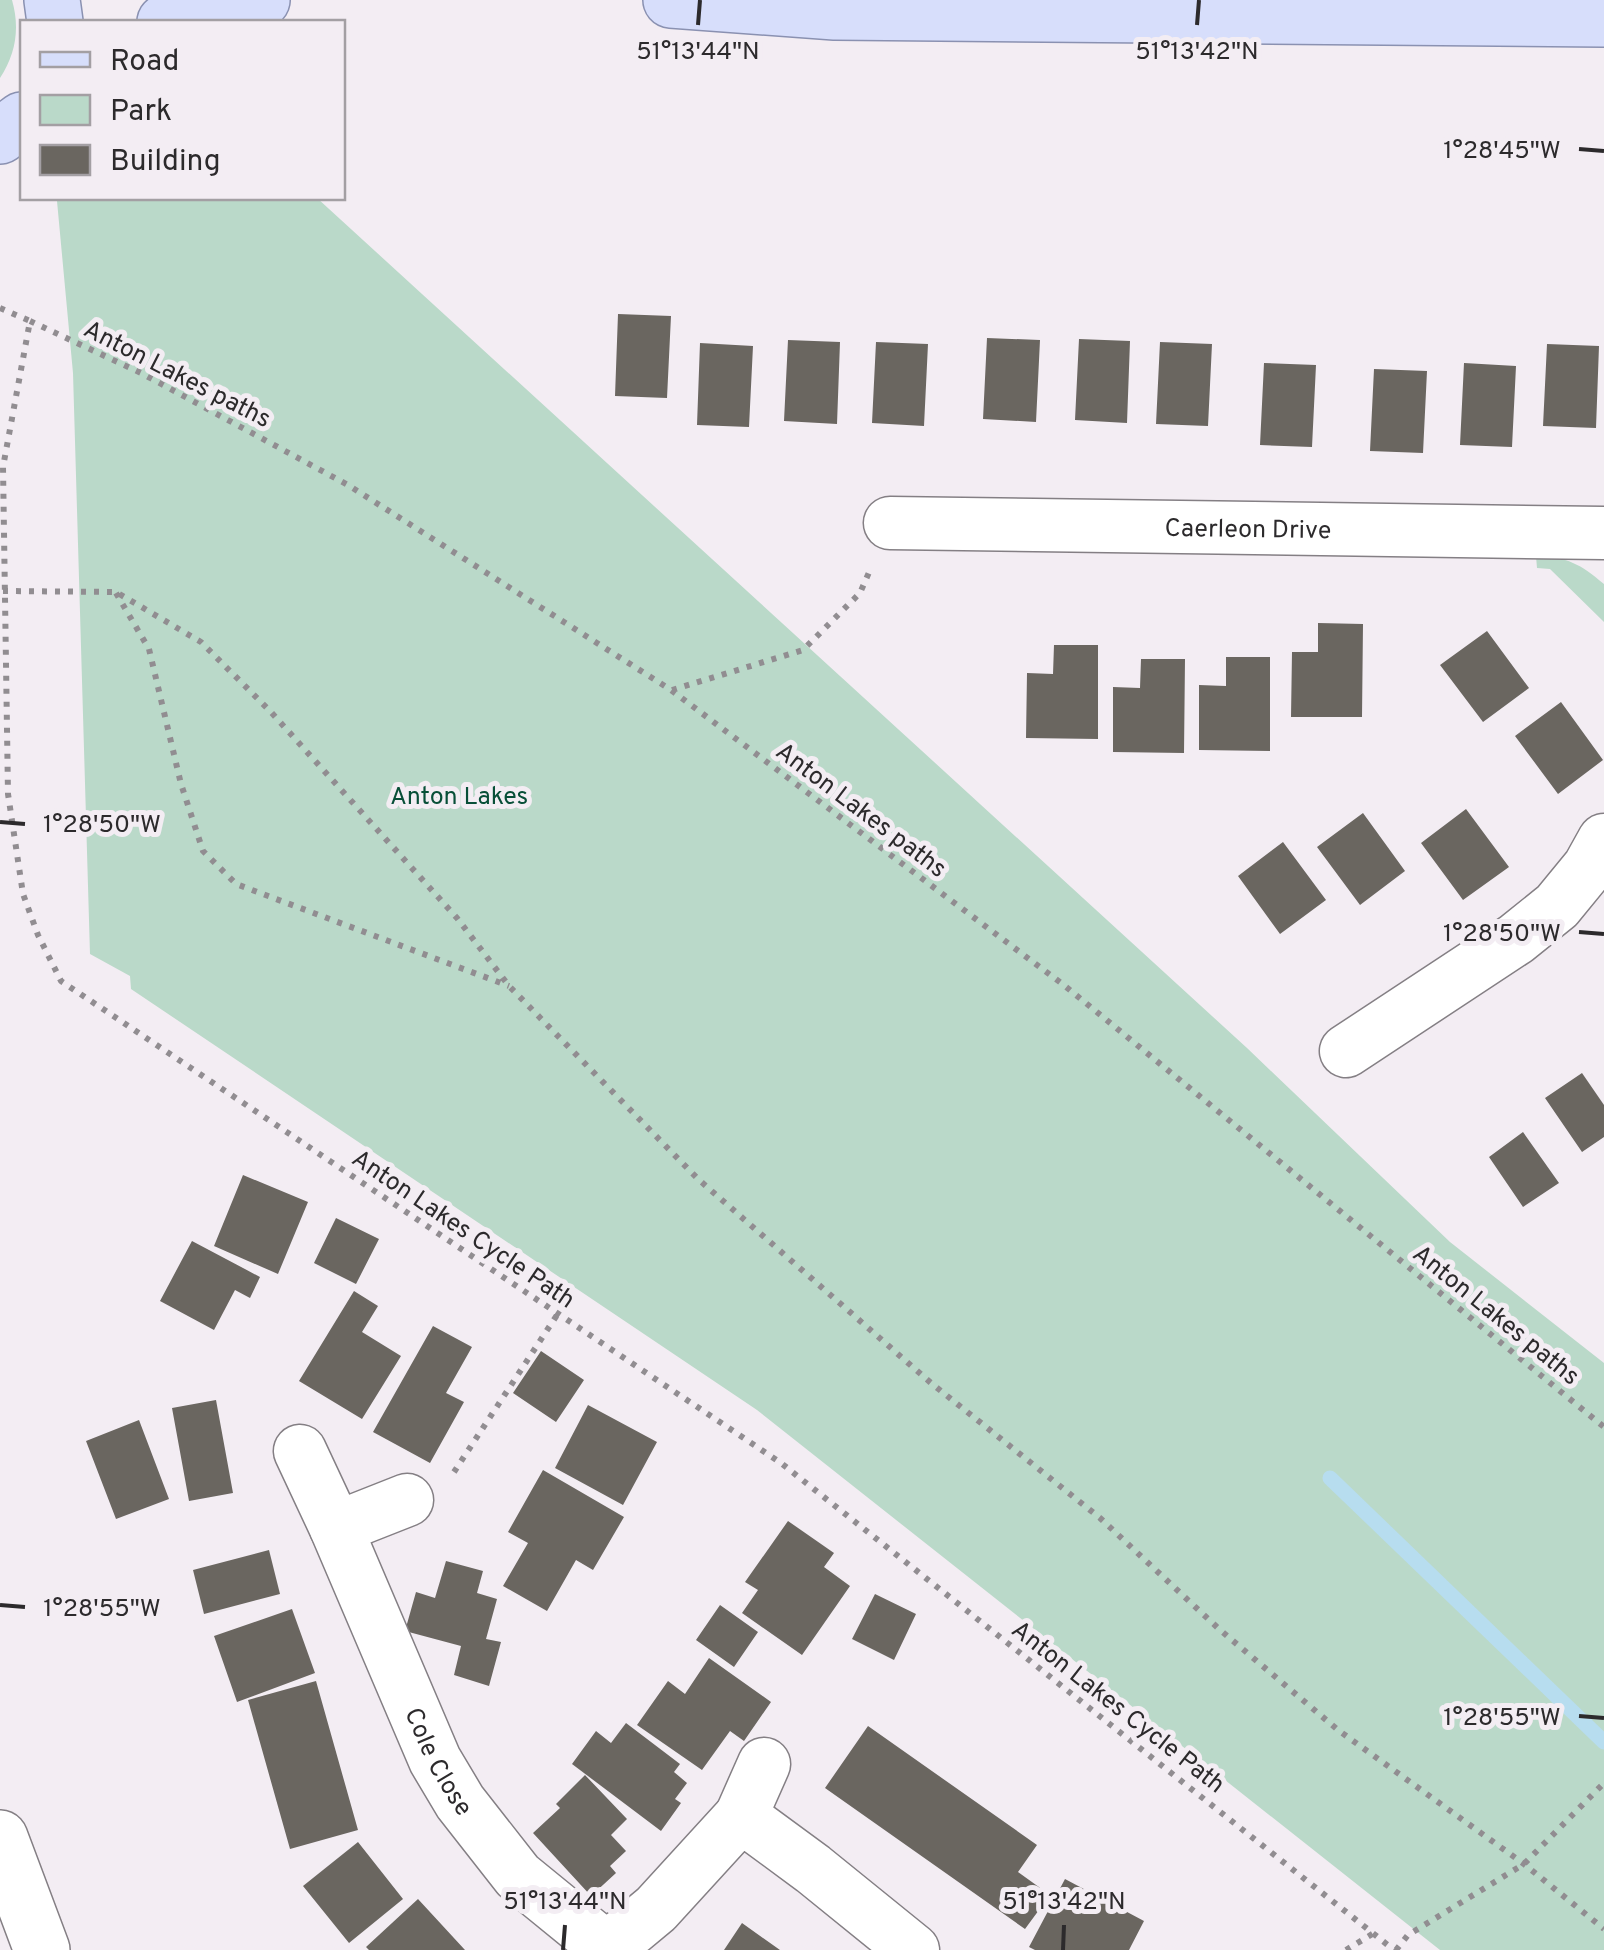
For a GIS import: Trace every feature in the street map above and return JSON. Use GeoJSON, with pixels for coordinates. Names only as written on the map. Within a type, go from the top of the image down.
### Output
{"type":"FeatureCollection","features":[{"type":"Feature","properties":{"kind":"main road"},"geometry":{"type":"LineString","coordinates":[[175,20],[262,0]]}},
{"type":"Feature","properties":{"kind":"main road"},"geometry":{"type":"LineString","coordinates":[[671,0],[834,12],[1604,19]]}},
{"type":"Feature","properties":{"kind":"street","name":"Caerleon Drive"},"geometry":{"type":"LineString","coordinates":[[890,523],[1604,533]]}},
{"type":"Feature","properties":{"kind":"street"},"geometry":{"type":"LineString","coordinates":[[1346,1051],[1516,939],[1557,906],[1589,867],[1604,840]]}},
{"type":"Feature","properties":{"kind":"street","name":"Cole Close"},"geometry":{"type":"LineString","coordinates":[[300,1451],[435,1760],[460,1802],[518,1876],[606,1948],[656,1910],[741,1816],[764,1764]]}},
{"type":"Feature","properties":{"kind":"street"},"geometry":{"type":"LineString","coordinates":[[336,1528],[407,1500]]}},
{"type":"Feature","properties":{"kind":"street"},"geometry":{"type":"LineString","coordinates":[[741,1816],[814,1868],[913,1950]]}},
{"type":"Feature","properties":{"kind":"street"},"geometry":{"type":"LineString","coordinates":[[0,1838],[23,1925]]}},
{"type":"Feature","properties":{"kind":"path"},"geometry":{"type":"LineString","coordinates":[[0,308],[30,321]]}},
{"type":"Feature","properties":{"kind":"path","name":"Anton Lakes Cycle Path"},"geometry":{"type":"LineString","coordinates":[[30,321],[3,467],[8,794],[23,894],[60,981],[781,1464],[1395,1950]]}},
{"type":"Feature","properties":{"kind":"path","name":"Anton Lakes paths"},"geometry":{"type":"LineString","coordinates":[[30,321],[141,373],[348,485],[671,690],[1065,986],[1604,1427]]}},
{"type":"Feature","properties":{"kind":"path"},"geometry":{"type":"LineString","coordinates":[[671,690],[802,650],[860,593],[890,523]]}},
{"type":"Feature","properties":{"kind":"path"},"geometry":{"type":"LineString","coordinates":[[4,591],[116,592],[201,642],[270,711],[457,918],[510,986],[698,1179],[931,1382],[1100,1518],[1219,1629],[1338,1730],[1524,1864],[1604,1930]]}},
{"type":"Feature","properties":{"kind":"path"},"geometry":{"type":"LineString","coordinates":[[116,592],[148,649],[181,784],[203,851],[236,884],[510,986]]}},
{"type":"Feature","properties":{"kind":"path"},"geometry":{"type":"LineString","coordinates":[[407,1500],[446,1484],[558,1315]]}},
{"type":"Feature","properties":{"kind":"path"},"geometry":{"type":"LineString","coordinates":[[1395,1950],[1408,1935],[1524,1864],[1604,1783]]}},
{"type":"Feature","properties":{"kind":"path"},"geometry":{"type":"LineString","coordinates":[[1346,1950],[1374,1933]]}},
{"type":"Feature","properties":{"kind":"green space"},"geometry":{"type":"Polygon","coordinates":[[[0,0],[12,0],[16,31],[10,60],[0,78],[0,0]]]}},
{"type":"Feature","properties":{"kind":"green space","name":"Anton Lakes"},"geometry":{"type":"Polygon","coordinates":[[[319,200],[1247,1048],[1450,1242],[1604,1363],[1604,1950],[1440,1950],[757,1410],[131,989],[130,976],[90,954],[73,373],[57,201],[319,200]]]}},
{"type":"Feature","properties":{"kind":"green space"},"geometry":{"type":"Polygon","coordinates":[[[1536,556],[1573,563],[1604,584],[1604,622],[1550,569],[1537,568],[1536,556]]]}},
{"type":"Feature","properties":{"kind":"building"},"geometry":{"type":"Polygon","coordinates":[[[618,314],[671,316],[667,398],[615,396],[618,314]]]}},
{"type":"Feature","properties":{"kind":"building"},"geometry":{"type":"Polygon","coordinates":[[[987,338],[1040,340],[1036,422],[983,419],[987,338]]]}},
{"type":"Feature","properties":{"kind":"building"},"geometry":{"type":"Polygon","coordinates":[[[1079,339],[1130,341],[1127,423],[1075,420],[1079,339]]]}},
{"type":"Feature","properties":{"kind":"building"},"geometry":{"type":"Polygon","coordinates":[[[788,340],[840,342],[837,424],[784,421],[788,340]]]}},
{"type":"Feature","properties":{"kind":"building"},"geometry":{"type":"Polygon","coordinates":[[[876,342],[928,344],[924,426],[872,423],[876,342]]]}},
{"type":"Feature","properties":{"kind":"building"},"geometry":{"type":"Polygon","coordinates":[[[1160,342],[1212,344],[1208,426],[1156,424],[1160,342]]]}},
{"type":"Feature","properties":{"kind":"building"},"geometry":{"type":"Polygon","coordinates":[[[700,343],[753,346],[749,427],[697,425],[700,343]]]}},
{"type":"Feature","properties":{"kind":"building"},"geometry":{"type":"Polygon","coordinates":[[[1547,344],[1599,346],[1596,428],[1543,426],[1547,344]]]}},
{"type":"Feature","properties":{"kind":"building"},"geometry":{"type":"Polygon","coordinates":[[[1264,363],[1316,365],[1312,447],[1260,445],[1264,363]]]}},
{"type":"Feature","properties":{"kind":"building"},"geometry":{"type":"Polygon","coordinates":[[[1464,363],[1516,366],[1512,447],[1460,445],[1464,363]]]}},
{"type":"Feature","properties":{"kind":"building"},"geometry":{"type":"Polygon","coordinates":[[[1374,369],[1427,371],[1423,453],[1370,451],[1374,369]]]}},
{"type":"Feature","properties":{"kind":"building"},"geometry":{"type":"Polygon","coordinates":[[[1318,623],[1363,624],[1362,717],[1291,717],[1292,652],[1318,652],[1318,623]]]}},
{"type":"Feature","properties":{"kind":"building"},"geometry":{"type":"Polygon","coordinates":[[[1487,631],[1529,688],[1483,722],[1440,665],[1487,631]]]}},
{"type":"Feature","properties":{"kind":"building"},"geometry":{"type":"Polygon","coordinates":[[[1054,645],[1098,645],[1098,739],[1026,738],[1027,673],[1053,674],[1054,645]]]}},
{"type":"Feature","properties":{"kind":"building"},"geometry":{"type":"Polygon","coordinates":[[[1226,657],[1270,657],[1270,751],[1199,750],[1199,685],[1226,686],[1226,657]]]}},
{"type":"Feature","properties":{"kind":"building"},"geometry":{"type":"Polygon","coordinates":[[[1141,659],[1185,659],[1184,753],[1113,752],[1113,687],[1140,688],[1141,659]]]}},
{"type":"Feature","properties":{"kind":"building"},"geometry":{"type":"Polygon","coordinates":[[[1561,702],[1603,760],[1558,794],[1515,736],[1561,702]]]}},
{"type":"Feature","properties":{"kind":"building"},"geometry":{"type":"Polygon","coordinates":[[[1466,809],[1509,867],[1463,900],[1421,843],[1466,809]]]}},
{"type":"Feature","properties":{"kind":"building"},"geometry":{"type":"Polygon","coordinates":[[[1363,813],[1405,871],[1360,905],[1317,847],[1363,813]]]}},
{"type":"Feature","properties":{"kind":"building"},"geometry":{"type":"Polygon","coordinates":[[[1283,842],[1326,900],[1280,934],[1238,876],[1283,842]]]}},
{"type":"Feature","properties":{"kind":"building"},"geometry":{"type":"Polygon","coordinates":[[[1582,1073],[1604,1105],[1604,1137],[1582,1152],[1545,1098],[1582,1073]]]}},
{"type":"Feature","properties":{"kind":"building"},"geometry":{"type":"Polygon","coordinates":[[[1523,1132],[1559,1183],[1523,1207],[1489,1157],[1523,1132]]]}},
{"type":"Feature","properties":{"kind":"building"},"geometry":{"type":"Polygon","coordinates":[[[243,1175],[308,1202],[278,1274],[214,1246],[243,1175]]]}},
{"type":"Feature","properties":{"kind":"building"},"geometry":{"type":"Polygon","coordinates":[[[336,1218],[379,1239],[356,1284],[314,1263],[336,1218]]]}},
{"type":"Feature","properties":{"kind":"building"},"geometry":{"type":"Polygon","coordinates":[[[192,1241],[260,1277],[250,1298],[235,1290],[214,1330],[160,1301],[192,1241]]]}},
{"type":"Feature","properties":{"kind":"building"},"geometry":{"type":"Polygon","coordinates":[[[354,1291],[378,1306],[362,1332],[401,1356],[362,1419],[299,1381],[354,1291]]]}},
{"type":"Feature","properties":{"kind":"building"},"geometry":{"type":"Polygon","coordinates":[[[433,1326],[472,1347],[446,1393],[464,1402],[430,1463],[373,1432],[433,1326]]]}},
{"type":"Feature","properties":{"kind":"building"},"geometry":{"type":"Polygon","coordinates":[[[541,1351],[584,1380],[556,1422],[513,1393],[541,1351]]]}},
{"type":"Feature","properties":{"kind":"building"},"geometry":{"type":"Polygon","coordinates":[[[216,1400],[233,1493],[189,1501],[172,1408],[216,1400]]]}},
{"type":"Feature","properties":{"kind":"building"},"geometry":{"type":"Polygon","coordinates":[[[588,1405],[657,1442],[623,1505],[555,1468],[588,1405]]]}},
{"type":"Feature","properties":{"kind":"building"},"geometry":{"type":"Polygon","coordinates":[[[139,1420],[169,1499],[116,1519],[86,1441],[139,1420]]]}},
{"type":"Feature","properties":{"kind":"building"},"geometry":{"type":"Polygon","coordinates":[[[543,1470],[624,1517],[593,1570],[576,1560],[547,1611],[503,1586],[528,1543],[508,1532],[543,1470]]]}},
{"type":"Feature","properties":{"kind":"building"},"geometry":{"type":"Polygon","coordinates":[[[788,1521],[834,1553],[824,1567],[850,1586],[802,1655],[742,1613],[758,1590],[745,1582],[788,1521]]]}},
{"type":"Feature","properties":{"kind":"building"},"geometry":{"type":"Polygon","coordinates":[[[269,1550],[280,1594],[204,1614],[193,1570],[269,1550]]]}},
{"type":"Feature","properties":{"kind":"building"},"geometry":{"type":"Polygon","coordinates":[[[446,1561],[483,1571],[477,1593],[497,1599],[486,1639],[501,1642],[489,1686],[454,1675],[461,1646],[405,1631],[416,1592],[435,1598],[446,1561]]]}},
{"type":"Feature","properties":{"kind":"building"},"geometry":{"type":"Polygon","coordinates":[[[875,1594],[916,1614],[894,1660],[852,1639],[875,1594]]]}},
{"type":"Feature","properties":{"kind":"building"},"geometry":{"type":"Polygon","coordinates":[[[720,1605],[758,1632],[734,1667],[696,1640],[720,1605]]]}},
{"type":"Feature","properties":{"kind":"building"},"geometry":{"type":"Polygon","coordinates":[[[292,1609],[315,1673],[237,1702],[214,1636],[292,1609]]]}},
{"type":"Feature","properties":{"kind":"building"},"geometry":{"type":"Polygon","coordinates":[[[709,1658],[771,1702],[744,1741],[730,1731],[702,1770],[637,1725],[668,1681],[685,1694],[709,1658]]]}},
{"type":"Feature","properties":{"kind":"building"},"geometry":{"type":"Polygon","coordinates":[[[316,1681],[358,1830],[290,1849],[248,1700],[316,1681]]]}},
{"type":"Feature","properties":{"kind":"building"},"geometry":{"type":"Polygon","coordinates":[[[626,1723],[680,1764],[674,1772],[687,1783],[675,1799],[681,1803],[661,1831],[572,1764],[596,1731],[611,1743],[626,1723]]]}},
{"type":"Feature","properties":{"kind":"building"},"geometry":{"type":"Polygon","coordinates":[[[868,1726],[1037,1845],[1018,1872],[1050,1895],[1025,1929],[825,1788],[868,1726]]]}},
{"type":"Feature","properties":{"kind":"building"},"geometry":{"type":"Polygon","coordinates":[[[585,1775],[627,1819],[611,1835],[626,1851],[610,1866],[616,1873],[591,1896],[533,1833],[560,1808],[556,1804],[585,1775]]]}},
{"type":"Feature","properties":{"kind":"building"},"geometry":{"type":"Polygon","coordinates":[[[358,1842],[403,1899],[349,1943],[303,1886],[358,1842]]]}},
{"type":"Feature","properties":{"kind":"building"},"geometry":{"type":"Polygon","coordinates":[[[1065,1879],[1144,1921],[1129,1950],[1029,1947],[1065,1879]]]}},
{"type":"Feature","properties":{"kind":"building"},"geometry":{"type":"Polygon","coordinates":[[[418,1899],[465,1950],[366,1947],[418,1899]]]}},
{"type":"Feature","properties":{"kind":"building"},"geometry":{"type":"Polygon","coordinates":[[[742,1923],[780,1950],[724,1950],[742,1923]]]}},
{"type":"Feature","properties":{"kind":"waterway"},"geometry":{"type":"LineString","coordinates":[[1330,1478],[1604,1742]]}}]}
